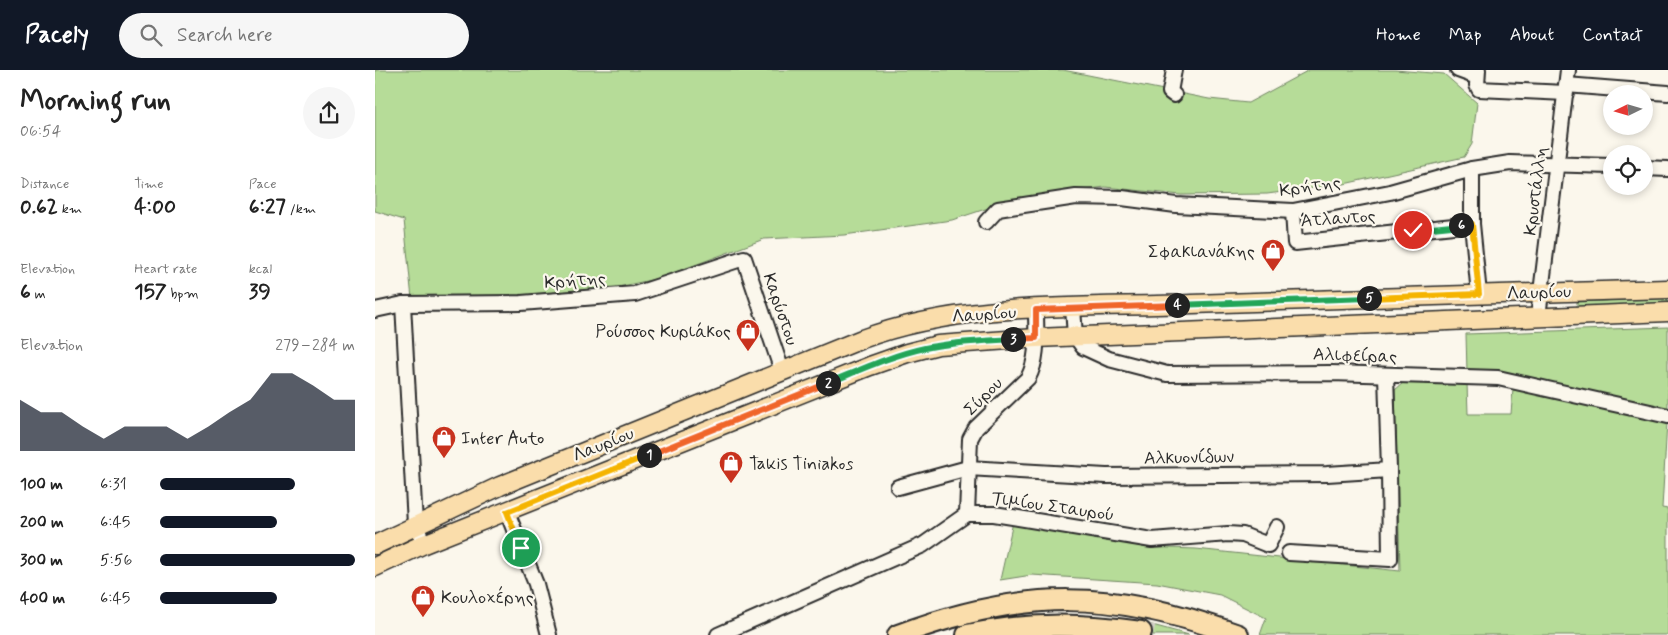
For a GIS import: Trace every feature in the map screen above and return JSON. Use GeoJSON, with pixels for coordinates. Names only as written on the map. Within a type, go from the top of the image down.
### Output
{"type":"FeatureCollection","features":[{"type":"Feature","properties":{"kind":"highway"},"geometry":{"type":"LineString","coordinates":[[898,635],[973,611],[1006,604],[1054,599],[1103,601],[1153,608],[1238,635]]}},
{"type":"Feature","properties":{"kind":"highway"},"geometry":{"type":"LineString","coordinates":[[967,635],[1000,628],[1049,624],[1091,625],[1141,632]]}},
{"type":"Feature","properties":{"kind":"main road","name":"Λαυρίου"},"geometry":{"type":"LineString","coordinates":[[375,545],[415,524],[500,486],[782,371],[862,339],[917,322],[946,316],[1073,308],[1668,289]]}},
{"type":"Feature","properties":{"kind":"main road","name":"Λαυρίου"},"geometry":{"type":"LineString","coordinates":[[375,567],[423,544],[907,353],[947,344],[1075,336],[1668,312]]}},
{"type":"Feature","properties":{"kind":"street"},"geometry":{"type":"LineString","coordinates":[[1172,93],[1174,70]]}},
{"type":"Feature","properties":{"kind":"street"},"geometry":{"type":"LineString","coordinates":[[1459,70],[1477,74],[1479,90],[1566,89],[1668,94]]}},
{"type":"Feature","properties":{"kind":"street","name":"Κρυστάλλη"},"geometry":{"type":"LineString","coordinates":[[1538,316],[1568,70]]}},
{"type":"Feature","properties":{"kind":"street","name":"Κρήτης"},"geometry":{"type":"LineString","coordinates":[[986,222],[998,209],[1076,197],[1121,198],[1176,205],[1293,211],[1390,192],[1472,169],[1511,164],[1603,166]]}},
{"type":"Feature","properties":{"kind":"street"},"geometry":{"type":"LineString","coordinates":[[1653,168],[1668,169]]}},
{"type":"Feature","properties":{"kind":"street"},"geometry":{"type":"LineString","coordinates":[[1472,169],[1472,224],[1479,294]]}},
{"type":"Feature","properties":{"kind":"street","name":"Άτλαντος"},"geometry":{"type":"LineString","coordinates":[[1293,211],[1295,243],[1472,224]]}},
{"type":"Feature","properties":{"kind":"street","name":"Κρήτης"},"geometry":{"type":"LineString","coordinates":[[375,310],[403,304],[521,303],[582,300],[635,294],[744,258]]}},
{"type":"Feature","properties":{"kind":"street","name":"Καρύστου"},"geometry":{"type":"LineString","coordinates":[[744,258],[782,371]]}},
{"type":"Feature","properties":{"kind":"street"},"geometry":{"type":"LineString","coordinates":[[403,304],[415,524],[423,544]]}},
{"type":"Feature","properties":{"kind":"street"},"geometry":{"type":"LineString","coordinates":[[1073,308],[1075,336]]}},
{"type":"Feature","properties":{"kind":"street","name":"Σύρου"},"geometry":{"type":"LineString","coordinates":[[967,514],[970,439],[976,428],[1028,378],[1034,365],[1036,310]]}},
{"type":"Feature","properties":{"kind":"street","name":"Αλιφείρας"},"geometry":{"type":"LineString","coordinates":[[1075,336],[1083,346],[1109,359],[1167,374],[1312,372],[1505,380],[1668,416]]}},
{"type":"Feature","properties":{"kind":"street"},"geometry":{"type":"LineString","coordinates":[[1289,553],[1390,559],[1386,376]]}},
{"type":"Feature","properties":{"kind":"street","name":"Αλκυονίδων"},"geometry":{"type":"LineString","coordinates":[[898,487],[968,468],[1106,476],[1327,474],[1389,470]]}},
{"type":"Feature","properties":{"kind":"street"},"geometry":{"type":"LineString","coordinates":[[507,512],[536,584],[549,635]]}},
{"type":"Feature","properties":{"kind":"street","name":"Τιμίου Σταυρού"},"geometry":{"type":"LineString","coordinates":[[718,635],[923,544],[967,514],[994,514],[1153,540],[1227,534],[1243,536],[1268,545],[1277,527]]}},
{"type":"Feature","properties":{"kind":"green space"},"geometry":{"type":"Polygon","coordinates":[[[375,70],[1063,70],[1209,99],[1248,103],[1309,70],[1395,70],[1444,74],[1477,103],[1472,144],[1464,157],[1344,184],[1267,194],[1181,195],[1105,187],[1016,199],[952,220],[844,235],[764,239],[660,278],[585,294],[412,299],[404,220],[375,211],[375,70]]]}},
{"type":"Feature","properties":{"kind":"green space"},"geometry":{"type":"Polygon","coordinates":[[[1668,298],[1668,303],[1577,307],[1577,302],[1668,298]]]}},
{"type":"Feature","properties":{"kind":"green space"},"geometry":{"type":"Polygon","coordinates":[[[1668,327],[1668,411],[1467,373],[1466,334],[1668,327]]]}},
{"type":"Feature","properties":{"kind":"green space"},"geometry":{"type":"Polygon","coordinates":[[[1403,383],[1467,383],[1468,414],[1511,414],[1513,389],[1667,423],[1662,508],[1668,509],[1668,635],[1260,635],[1266,618],[1220,595],[1157,583],[1032,575],[1000,580],[1013,522],[1143,547],[1196,549],[1400,571],[1395,390],[1403,383]]]}},
{"type":"Feature","properties":{"kind":"green space"},"geometry":{"type":"Polygon","coordinates":[[[1145,623],[1189,635],[1142,635],[1145,623]]]}},
{"type":"Feature","properties":{"kind":"tunnel"},"geometry":{"type":"LineString","coordinates":[[1141,632],[1153,635]]}},
{"type":"Feature","properties":{"kind":"place","name":"Σφακιανάκης"},"geometry":{"type":"Point","coordinates":[1273,272]}},
{"type":"Feature","properties":{"kind":"place","name":"Ρούσσος Κυριάκος"},"geometry":{"type":"Point","coordinates":[748,352]}},
{"type":"Feature","properties":{"kind":"place","name":"Inter Auto"},"geometry":{"type":"Point","coordinates":[444,459]}},
{"type":"Feature","properties":{"kind":"place","name":"Takis Tiniakos"},"geometry":{"type":"Point","coordinates":[731,484]}},
{"type":"Feature","properties":{"kind":"place","name":"Κουλοχέρης"},"geometry":{"type":"Point","coordinates":[423,618]}},
{"type":"Feature","properties":{"kind":"route"},"geometry":{"type":"LineString","coordinates":[[521,548],[507,512],[870,366],[907,353],[947,344],[1036,338],[1036,310],[1479,294],[1472,224],[1413,230]]}}]}
